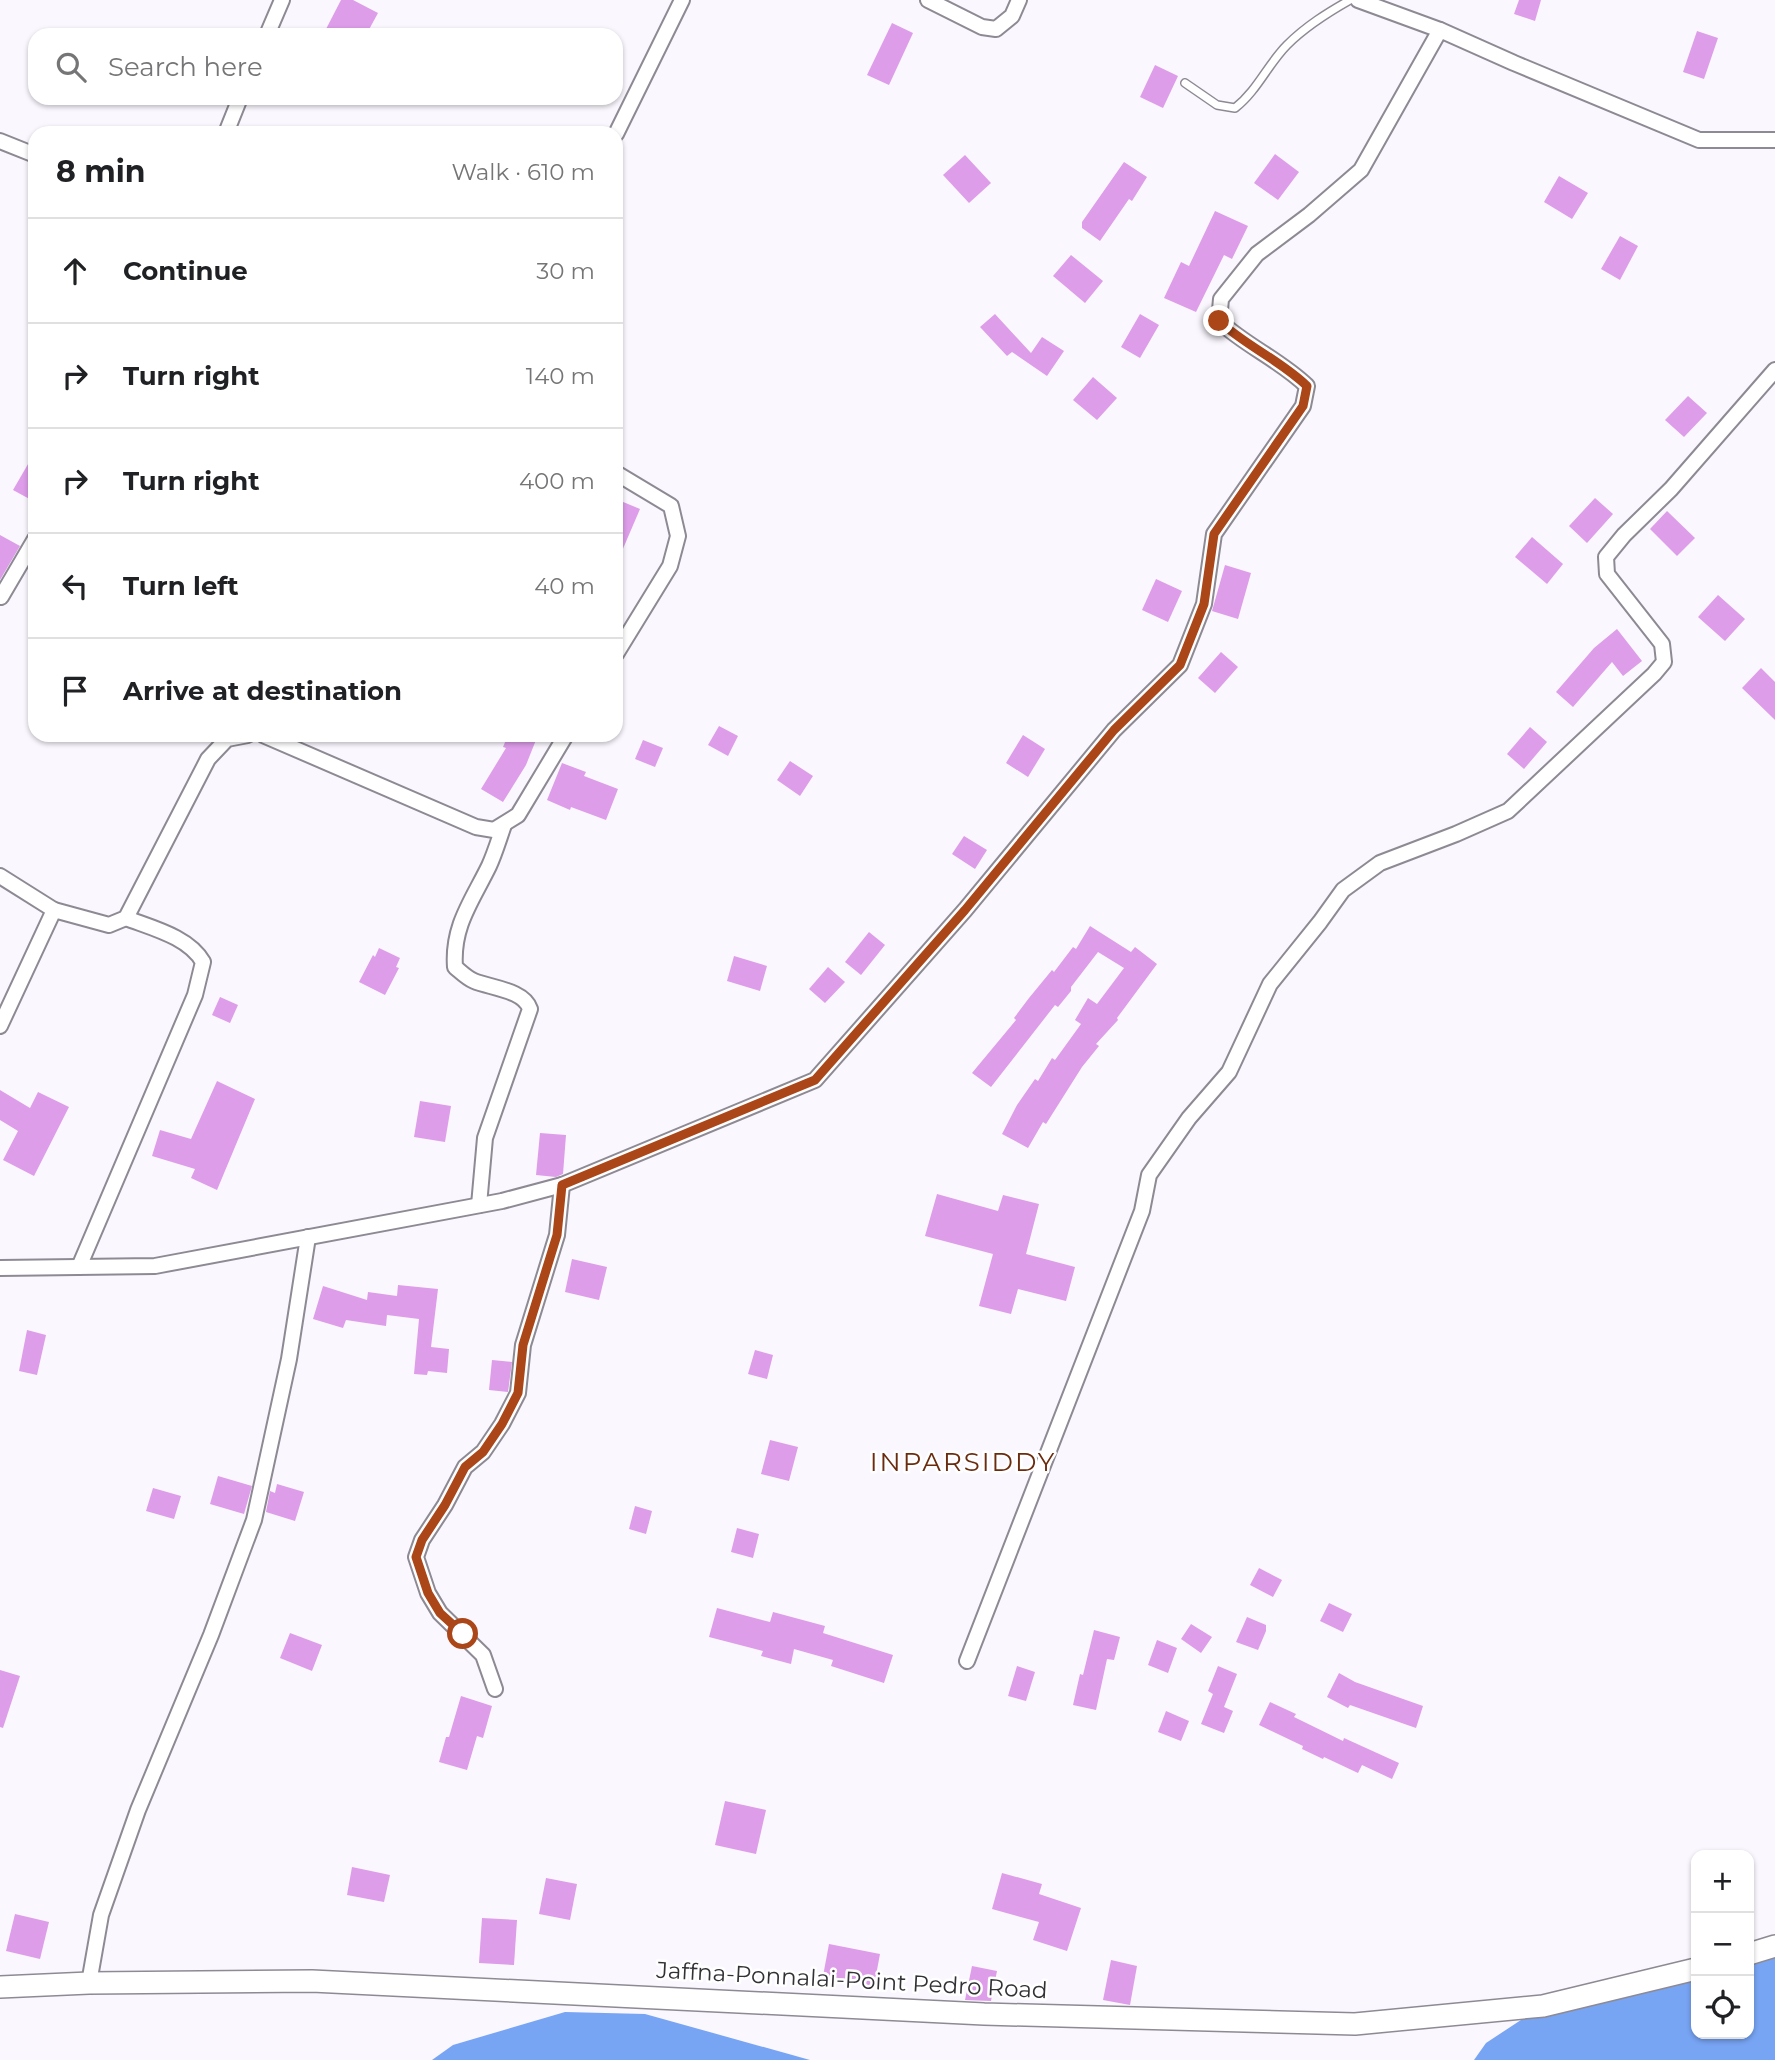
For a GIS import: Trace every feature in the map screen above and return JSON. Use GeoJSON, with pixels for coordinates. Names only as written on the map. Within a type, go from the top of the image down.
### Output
{"type":"FeatureCollection","features":[{"type":"Feature","properties":{"kind":"main road"},"geometry":{"type":"LineString","coordinates":[[1754,1952],[1775,1946]]}},
{"type":"Feature","properties":{"kind":"main road","name":"Jaffna-Ponnalai-Point Pedro Road"},"geometry":{"type":"LineString","coordinates":[[0,1987],[89,1983],[312,1981],[984,2014],[1355,2024],[1543,2006],[1691,1970]]}},
{"type":"Feature","properties":{"kind":"street"},"geometry":{"type":"LineString","coordinates":[[270,28],[282,0]]}},
{"type":"Feature","properties":{"kind":"street"},"geometry":{"type":"LineString","coordinates":[[620,126],[682,0]]}},
{"type":"Feature","properties":{"kind":"street"},"geometry":{"type":"LineString","coordinates":[[928,0],[982,27],[996,29],[1012,16],[1020,0]]}},
{"type":"Feature","properties":{"kind":"street"},"geometry":{"type":"LineString","coordinates":[[1358,0],[1440,30],[1699,140],[1775,140]]}},
{"type":"Feature","properties":{"kind":"street"},"geometry":{"type":"LineString","coordinates":[[0,1268],[155,1266],[479,1205],[562,1185],[815,1080],[965,910],[1114,730],[1180,665],[1204,604],[1214,534],[1303,406],[1307,386],[1289,369],[1235,335],[1219,321],[1221,299],[1257,254],[1362,170],[1440,30]]}},
{"type":"Feature","properties":{"kind":"street"},"geometry":{"type":"LineString","coordinates":[[229,126],[237,105]]}},
{"type":"Feature","properties":{"kind":"street"},"geometry":{"type":"LineString","coordinates":[[0,141],[28,152]]}},
{"type":"Feature","properties":{"kind":"street"},"geometry":{"type":"LineString","coordinates":[[967,1661],[1142,1210],[1149,1175],[1189,1118],[1229,1072],[1270,984],[1342,890],[1380,863],[1508,811],[1664,662],[1662,643],[1607,574],[1606,557],[1624,535],[1671,489],[1775,370]]}},
{"type":"Feature","properties":{"kind":"street"},"geometry":{"type":"LineString","coordinates":[[623,477],[671,506],[678,536],[670,566],[623,643]]}},
{"type":"Feature","properties":{"kind":"street"},"geometry":{"type":"LineString","coordinates":[[1,597],[28,551]]}},
{"type":"Feature","properties":{"kind":"street"},"geometry":{"type":"LineString","coordinates":[[0,876],[54,910],[109,925],[126,918],[208,759],[224,742]]}},
{"type":"Feature","properties":{"kind":"street"},"geometry":{"type":"LineString","coordinates":[[279,742],[476,827],[494,830],[518,815],[562,742]]}},
{"type":"Feature","properties":{"kind":"street"},"geometry":{"type":"LineString","coordinates":[[479,1205],[485,1138],[530,1009],[528,1002],[519,996],[471,980],[455,967],[454,947],[468,902],[489,866],[504,825]]}},
{"type":"Feature","properties":{"kind":"street"},"geometry":{"type":"LineString","coordinates":[[0,1026],[54,910]]}},
{"type":"Feature","properties":{"kind":"street"},"geometry":{"type":"LineString","coordinates":[[79,1267],[195,995],[203,962],[197,950],[126,918]]}},
{"type":"Feature","properties":{"kind":"street"},"geometry":{"type":"LineString","coordinates":[[495,1689],[483,1655],[440,1613],[428,1593],[416,1557],[422,1540],[465,1467],[483,1452],[518,1393],[523,1345],[557,1235],[562,1185]]}},
{"type":"Feature","properties":{"kind":"street"},"geometry":{"type":"LineString","coordinates":[[89,1983],[100,1915],[133,1823],[211,1635],[254,1520],[289,1359],[308,1237]]}},
{"type":"Feature","properties":{"kind":"lane"},"geometry":{"type":"LineString","coordinates":[[1185,83],[1217,105],[1235,108],[1244,101],[1286,46],[1318,19],[1350,0]]}},
{"type":"Feature","properties":{"kind":"water"},"geometry":{"type":"Polygon","coordinates":[[[1775,1952],[1775,2060],[1474,2060],[1486,2043],[1524,2018],[1691,1973],[1691,2039],[1754,2039],[1754,1957],[1775,1952]]]}},
{"type":"Feature","properties":{"kind":"water"},"geometry":{"type":"Polygon","coordinates":[[[565,2012],[645,2014],[810,2060],[432,2060],[453,2045],[565,2012]]]}},
{"type":"Feature","properties":{"kind":"building"},"geometry":{"type":"Polygon","coordinates":[[[341,0],[353,0],[378,13],[370,28],[327,28],[341,0]]]}},
{"type":"Feature","properties":{"kind":"building"},"geometry":{"type":"Polygon","coordinates":[[[1519,0],[1541,0],[1535,21],[1514,14],[1519,0]]]}},
{"type":"Feature","properties":{"kind":"building"},"geometry":{"type":"Polygon","coordinates":[[[892,23],[913,33],[889,85],[867,75],[892,23]]]}},
{"type":"Feature","properties":{"kind":"building"},"geometry":{"type":"Polygon","coordinates":[[[1697,31],[1718,38],[1704,79],[1683,72],[1697,31]]]}},
{"type":"Feature","properties":{"kind":"building"},"geometry":{"type":"Polygon","coordinates":[[[1155,65],[1178,76],[1163,108],[1140,97],[1155,65]]]}},
{"type":"Feature","properties":{"kind":"building"},"geometry":{"type":"Polygon","coordinates":[[[1275,154],[1299,172],[1278,200],[1254,183],[1275,154]]]}},
{"type":"Feature","properties":{"kind":"building"},"geometry":{"type":"Polygon","coordinates":[[[965,155],[991,183],[969,203],[943,175],[965,155]]]}},
{"type":"Feature","properties":{"kind":"building"},"geometry":{"type":"Polygon","coordinates":[[[1124,162],[1147,177],[1132,201],[1129,199],[1100,241],[1082,228],[1082,222],[1124,162]]]}},
{"type":"Feature","properties":{"kind":"building"},"geometry":{"type":"Polygon","coordinates":[[[1559,176],[1588,193],[1572,219],[1544,202],[1559,176]]]}},
{"type":"Feature","properties":{"kind":"building"},"geometry":{"type":"Polygon","coordinates":[[[1215,211],[1248,226],[1232,259],[1224,255],[1196,312],[1164,298],[1181,262],[1189,266],[1215,211]]]}},
{"type":"Feature","properties":{"kind":"building"},"geometry":{"type":"Polygon","coordinates":[[[1620,236],[1638,246],[1620,280],[1601,269],[1620,236]]]}},
{"type":"Feature","properties":{"kind":"building"},"geometry":{"type":"Polygon","coordinates":[[[1071,255],[1103,281],[1085,303],[1053,276],[1071,255]]]}},
{"type":"Feature","properties":{"kind":"building"},"geometry":{"type":"Polygon","coordinates":[[[995,314],[1031,353],[1042,337],[1064,351],[1047,376],[1012,352],[1007,356],[980,327],[995,314]]]}},
{"type":"Feature","properties":{"kind":"building"},"geometry":{"type":"Polygon","coordinates":[[[1140,314],[1159,325],[1140,358],[1121,347],[1140,314]]]}},
{"type":"Feature","properties":{"kind":"building"},"geometry":{"type":"Polygon","coordinates":[[[1093,377],[1117,398],[1097,420],[1073,400],[1093,377]]]}},
{"type":"Feature","properties":{"kind":"building"},"geometry":{"type":"Polygon","coordinates":[[[1688,396],[1707,413],[1684,437],[1665,420],[1688,396]]]}},
{"type":"Feature","properties":{"kind":"building"},"geometry":{"type":"Polygon","coordinates":[[[28,464],[28,498],[13,490],[28,464]]]}},
{"type":"Feature","properties":{"kind":"building"},"geometry":{"type":"Polygon","coordinates":[[[1595,498],[1613,514],[1587,543],[1569,526],[1595,498]]]}},
{"type":"Feature","properties":{"kind":"building"},"geometry":{"type":"Polygon","coordinates":[[[623,502],[640,509],[623,549],[623,502]]]}},
{"type":"Feature","properties":{"kind":"building"},"geometry":{"type":"Polygon","coordinates":[[[1667,511],[1695,538],[1677,556],[1650,529],[1667,511]]]}},
{"type":"Feature","properties":{"kind":"building"},"geometry":{"type":"Polygon","coordinates":[[[0,535],[20,546],[0,580],[0,535]]]}},
{"type":"Feature","properties":{"kind":"building"},"geometry":{"type":"Polygon","coordinates":[[[1532,537],[1563,564],[1547,584],[1515,557],[1532,537]]]}},
{"type":"Feature","properties":{"kind":"building"},"geometry":{"type":"Polygon","coordinates":[[[1225,565],[1251,573],[1238,619],[1212,611],[1225,565]]]}},
{"type":"Feature","properties":{"kind":"building"},"geometry":{"type":"Polygon","coordinates":[[[1156,579],[1182,591],[1168,622],[1142,610],[1156,579]]]}},
{"type":"Feature","properties":{"kind":"building"},"geometry":{"type":"Polygon","coordinates":[[[1718,595],[1745,619],[1725,641],[1698,617],[1718,595]]]}},
{"type":"Feature","properties":{"kind":"building"},"geometry":{"type":"Polygon","coordinates":[[[1617,629],[1642,661],[1623,676],[1612,662],[1573,707],[1556,692],[1594,648],[1617,629]]]}},
{"type":"Feature","properties":{"kind":"building"},"geometry":{"type":"Polygon","coordinates":[[[1221,652],[1238,667],[1215,693],[1198,678],[1221,652]]]}},
{"type":"Feature","properties":{"kind":"building"},"geometry":{"type":"Polygon","coordinates":[[[1761,668],[1775,682],[1775,720],[1742,688],[1761,668]]]}},
{"type":"Feature","properties":{"kind":"building"},"geometry":{"type":"Polygon","coordinates":[[[719,726],[738,736],[728,756],[708,745],[719,726]]]}},
{"type":"Feature","properties":{"kind":"building"},"geometry":{"type":"Polygon","coordinates":[[[1530,727],[1547,742],[1524,769],[1507,754],[1530,727]]]}},
{"type":"Feature","properties":{"kind":"building"},"geometry":{"type":"Polygon","coordinates":[[[1023,735],[1045,749],[1028,777],[1006,763],[1023,735]]]}},
{"type":"Feature","properties":{"kind":"building"},"geometry":{"type":"Polygon","coordinates":[[[643,740],[663,748],[655,767],[635,759],[643,740]]]}},
{"type":"Feature","properties":{"kind":"building"},"geometry":{"type":"Polygon","coordinates":[[[505,742],[535,742],[526,765],[503,802],[481,789],[506,748],[503,747],[505,742]]]}},
{"type":"Feature","properties":{"kind":"building"},"geometry":{"type":"Polygon","coordinates":[[[790,761],[813,776],[800,796],[777,780],[790,761]]]}},
{"type":"Feature","properties":{"kind":"building"},"geometry":{"type":"Polygon","coordinates":[[[562,763],[586,772],[584,776],[618,789],[606,820],[547,800],[562,763]]]}},
{"type":"Feature","properties":{"kind":"building"},"geometry":{"type":"Polygon","coordinates":[[[964,836],[987,850],[975,869],[952,854],[964,836]]]}},
{"type":"Feature","properties":{"kind":"building"},"geometry":{"type":"Polygon","coordinates":[[[1090,926],[1131,952],[1135,947],[1157,964],[1118,1020],[1096,1044],[1099,1046],[1082,1067],[1046,1124],[1043,1122],[1028,1148],[1002,1134],[1017,1105],[1081,1024],[1075,1020],[1088,998],[1097,1004],[1124,968],[1098,952],[1071,987],[1071,991],[1058,1007],[1055,1005],[991,1087],[972,1073],[1016,1020],[1014,1018],[1052,970],[1054,972],[1073,947],[1076,949],[1090,926]]]}},
{"type":"Feature","properties":{"kind":"building"},"geometry":{"type":"Polygon","coordinates":[[[869,932],[885,945],[861,975],[845,962],[869,932]]]}},
{"type":"Feature","properties":{"kind":"building"},"geometry":{"type":"Polygon","coordinates":[[[379,948],[400,958],[396,967],[399,968],[385,995],[359,982],[379,948]]]}},
{"type":"Feature","properties":{"kind":"building"},"geometry":{"type":"Polygon","coordinates":[[[734,956],[767,966],[760,991],[727,981],[734,956]]]}},
{"type":"Feature","properties":{"kind":"building"},"geometry":{"type":"Polygon","coordinates":[[[828,967],[845,982],[825,1003],[809,989],[828,967]]]}},
{"type":"Feature","properties":{"kind":"building"},"geometry":{"type":"Polygon","coordinates":[[[220,997],[238,1005],[230,1023],[212,1015],[220,997]]]}},
{"type":"Feature","properties":{"kind":"building"},"geometry":{"type":"Polygon","coordinates":[[[217,1081],[255,1099],[217,1190],[191,1178],[195,1169],[152,1156],[160,1130],[191,1139],[217,1081]]]}},
{"type":"Feature","properties":{"kind":"building"},"geometry":{"type":"Polygon","coordinates":[[[0,1090],[30,1108],[38,1092],[69,1107],[34,1176],[3,1160],[18,1131],[0,1120],[0,1090]]]}},
{"type":"Feature","properties":{"kind":"building"},"geometry":{"type":"Polygon","coordinates":[[[420,1101],[451,1106],[445,1142],[414,1137],[420,1101]]]}},
{"type":"Feature","properties":{"kind":"building"},"geometry":{"type":"Polygon","coordinates":[[[540,1133],[566,1135],[563,1174],[556,1177],[536,1175],[540,1133]]]}},
{"type":"Feature","properties":{"kind":"building"},"geometry":{"type":"Polygon","coordinates":[[[937,1194],[998,1211],[1003,1195],[1039,1204],[1026,1254],[1075,1267],[1066,1301],[1018,1289],[1011,1314],[979,1306],[993,1254],[925,1236],[937,1194]]]}},
{"type":"Feature","properties":{"kind":"building"},"geometry":{"type":"Polygon","coordinates":[[[572,1259],[607,1267],[599,1300],[565,1292],[572,1259]]]}},
{"type":"Feature","properties":{"kind":"building"},"geometry":{"type":"Polygon","coordinates":[[[398,1285],[438,1289],[431,1347],[449,1349],[447,1373],[428,1371],[427,1375],[414,1374],[419,1319],[387,1315],[386,1326],[346,1320],[343,1328],[313,1319],[323,1286],[367,1300],[368,1292],[397,1296],[398,1285]]]}},
{"type":"Feature","properties":{"kind":"building"},"geometry":{"type":"Polygon","coordinates":[[[27,1330],[46,1335],[37,1375],[19,1371],[27,1330]]]}},
{"type":"Feature","properties":{"kind":"building"},"geometry":{"type":"Polygon","coordinates":[[[755,1350],[773,1355],[767,1379],[748,1374],[755,1350]]]}},
{"type":"Feature","properties":{"kind":"building"},"geometry":{"type":"Polygon","coordinates":[[[492,1360],[512,1362],[508,1392],[489,1390],[492,1360]]]}},
{"type":"Feature","properties":{"kind":"building"},"geometry":{"type":"Polygon","coordinates":[[[770,1440],[798,1447],[789,1481],[761,1474],[770,1440]]]}},
{"type":"Feature","properties":{"kind":"building"},"geometry":{"type":"Polygon","coordinates":[[[218,1476],[252,1486],[244,1514],[210,1504],[218,1476]]]}},
{"type":"Feature","properties":{"kind":"building"},"geometry":{"type":"Polygon","coordinates":[[[277,1484],[304,1492],[295,1521],[266,1512],[270,1491],[275,1493],[277,1484]]]}},
{"type":"Feature","properties":{"kind":"building"},"geometry":{"type":"Polygon","coordinates":[[[153,1488],[181,1496],[174,1519],[146,1511],[153,1488]]]}},
{"type":"Feature","properties":{"kind":"building"},"geometry":{"type":"Polygon","coordinates":[[[635,1506],[652,1511],[646,1534],[629,1529],[635,1506]]]}},
{"type":"Feature","properties":{"kind":"building"},"geometry":{"type":"Polygon","coordinates":[[[737,1528],[759,1534],[753,1558],[731,1552],[737,1528]]]}},
{"type":"Feature","properties":{"kind":"building"},"geometry":{"type":"Polygon","coordinates":[[[1259,1568],[1282,1580],[1273,1597],[1250,1585],[1259,1568]]]}},
{"type":"Feature","properties":{"kind":"building"},"geometry":{"type":"Polygon","coordinates":[[[1329,1603],[1352,1614],[1343,1632],[1320,1621],[1329,1603]]]}},
{"type":"Feature","properties":{"kind":"building"},"geometry":{"type":"Polygon","coordinates":[[[717,1608],[770,1622],[773,1612],[825,1626],[823,1633],[893,1655],[884,1683],[831,1666],[833,1660],[794,1649],[791,1664],[761,1656],[763,1651],[709,1637],[717,1608]]]}},
{"type":"Feature","properties":{"kind":"building"},"geometry":{"type":"Polygon","coordinates":[[[1247,1617],[1266,1625],[1258,1650],[1236,1642],[1247,1617]]]}},
{"type":"Feature","properties":{"kind":"building"},"geometry":{"type":"Polygon","coordinates":[[[1191,1624],[1212,1637],[1201,1653],[1181,1639],[1191,1624]]]}},
{"type":"Feature","properties":{"kind":"building"},"geometry":{"type":"Polygon","coordinates":[[[1094,1630],[1120,1637],[1114,1660],[1107,1659],[1096,1710],[1073,1705],[1094,1630]]]}},
{"type":"Feature","properties":{"kind":"building"},"geometry":{"type":"Polygon","coordinates":[[[290,1633],[322,1645],[312,1671],[280,1658],[290,1633]]]}},
{"type":"Feature","properties":{"kind":"building"},"geometry":{"type":"Polygon","coordinates":[[[1157,1640],[1177,1648],[1168,1673],[1148,1665],[1157,1640]]]}},
{"type":"Feature","properties":{"kind":"building"},"geometry":{"type":"Polygon","coordinates":[[[1017,1666],[1035,1672],[1026,1701],[1008,1696],[1017,1666]]]}},
{"type":"Feature","properties":{"kind":"building"},"geometry":{"type":"Polygon","coordinates":[[[1218,1666],[1237,1674],[1224,1707],[1233,1711],[1224,1733],[1201,1724],[1213,1694],[1208,1691],[1218,1666]]]}},
{"type":"Feature","properties":{"kind":"building"},"geometry":{"type":"Polygon","coordinates":[[[0,1670],[20,1676],[3,1728],[0,1727],[0,1670]]]}},
{"type":"Feature","properties":{"kind":"building"},"geometry":{"type":"Polygon","coordinates":[[[1339,1673],[1355,1682],[1423,1706],[1416,1728],[1350,1705],[1348,1708],[1327,1697],[1339,1673]]]}},
{"type":"Feature","properties":{"kind":"building"},"geometry":{"type":"Polygon","coordinates":[[[461,1696],[492,1706],[483,1738],[477,1736],[467,1770],[439,1762],[461,1696]]]}},
{"type":"Feature","properties":{"kind":"building"},"geometry":{"type":"Polygon","coordinates":[[[1270,1702],[1343,1741],[1344,1738],[1399,1763],[1392,1779],[1362,1765],[1358,1773],[1324,1757],[1323,1759],[1259,1725],[1270,1702]]]}},
{"type":"Feature","properties":{"kind":"building"},"geometry":{"type":"Polygon","coordinates":[[[1166,1711],[1189,1721],[1181,1741],[1158,1732],[1166,1711]]]}},
{"type":"Feature","properties":{"kind":"building"},"geometry":{"type":"Polygon","coordinates":[[[725,1801],[766,1810],[756,1854],[715,1845],[725,1801]]]}},
{"type":"Feature","properties":{"kind":"building"},"geometry":{"type":"Polygon","coordinates":[[[352,1867],[390,1875],[384,1902],[347,1895],[352,1867]]]}},
{"type":"Feature","properties":{"kind":"building"},"geometry":{"type":"Polygon","coordinates":[[[1002,1873],[1042,1884],[1039,1894],[1081,1908],[1067,1951],[1033,1940],[1039,1922],[992,1909],[1002,1873]]]}},
{"type":"Feature","properties":{"kind":"building"},"geometry":{"type":"Polygon","coordinates":[[[546,1878],[577,1884],[570,1920],[539,1914],[546,1878]]]}},
{"type":"Feature","properties":{"kind":"building"},"geometry":{"type":"Polygon","coordinates":[[[15,1914],[49,1922],[40,1959],[6,1951],[15,1914]]]}},
{"type":"Feature","properties":{"kind":"building"},"geometry":{"type":"Polygon","coordinates":[[[482,1918],[517,1920],[514,1965],[479,1963],[482,1918]]]}},
{"type":"Feature","properties":{"kind":"building"},"geometry":{"type":"Polygon","coordinates":[[[829,1944],[880,1954],[874,1986],[823,1976],[829,1944]]]}},
{"type":"Feature","properties":{"kind":"building"},"geometry":{"type":"Polygon","coordinates":[[[1111,1960],[1137,1966],[1130,2005],[1103,2000],[1111,1960]]]}},
{"type":"Feature","properties":{"kind":"building"},"geometry":{"type":"Polygon","coordinates":[[[972,1966],[997,1971],[991,2001],[965,2000],[972,1966]]]}},
{"type":"Feature","properties":{"kind":"district","name":"INPARSIDDY"},"geometry":{"type":"Point","coordinates":[963,1462]}},
{"type":"Feature","properties":{"kind":"route"},"geometry":{"type":"LineString","coordinates":[[463,1634],[440,1613],[428,1593],[416,1557],[422,1540],[465,1467],[483,1452],[518,1393],[523,1345],[557,1235],[562,1185],[815,1080],[965,910],[1114,730],[1180,665],[1204,604],[1214,534],[1303,406],[1307,386],[1289,369],[1235,335],[1219,321]]}}]}
